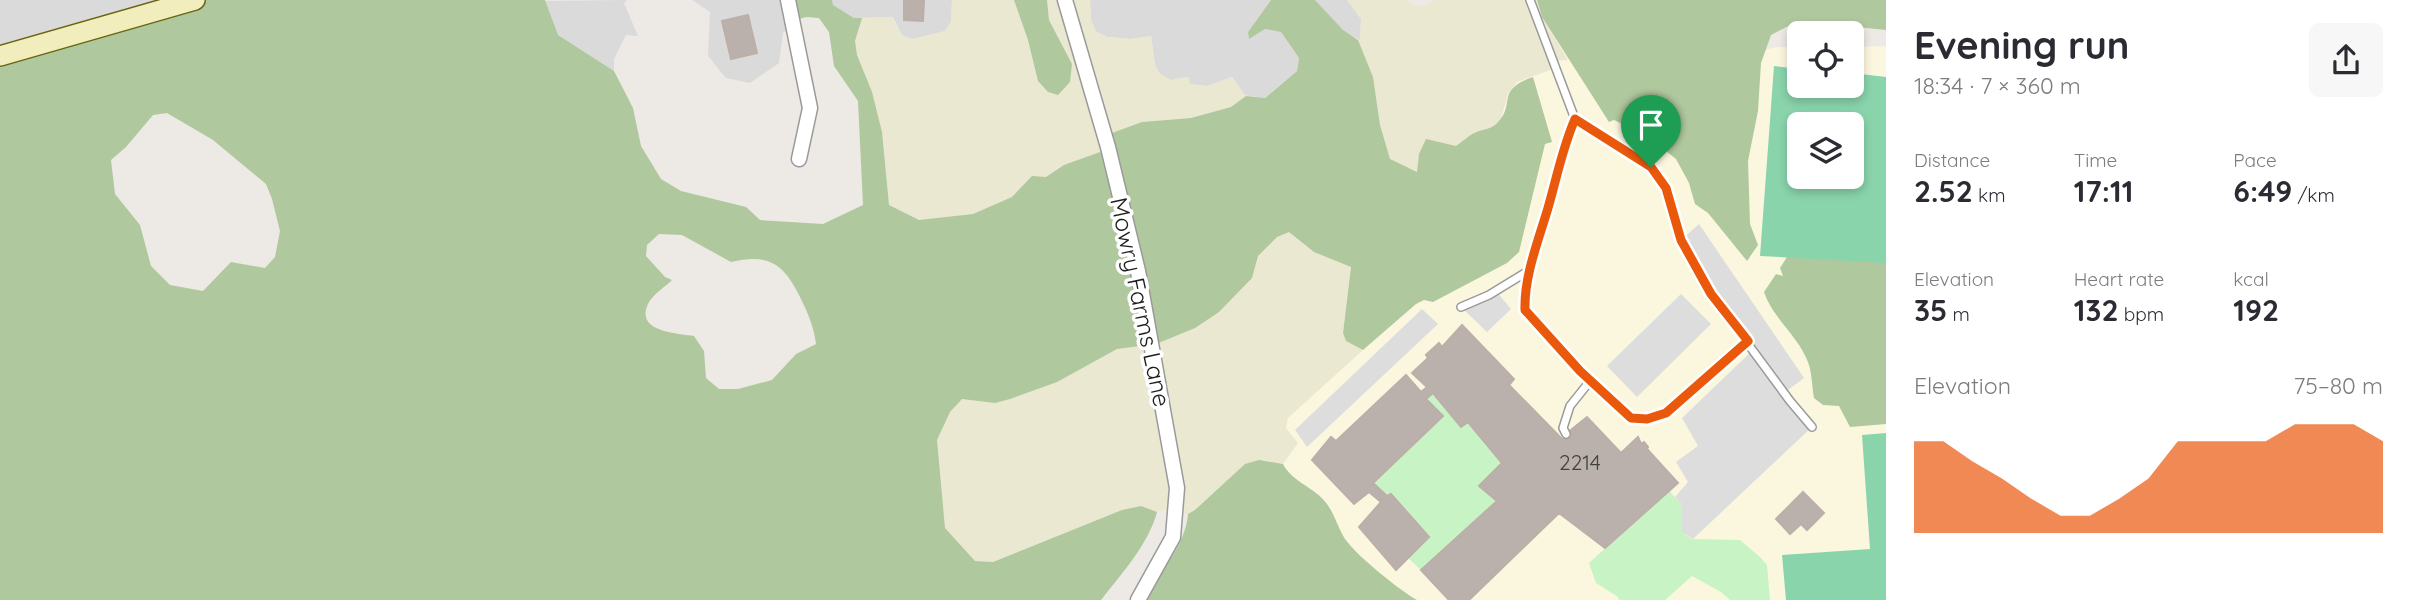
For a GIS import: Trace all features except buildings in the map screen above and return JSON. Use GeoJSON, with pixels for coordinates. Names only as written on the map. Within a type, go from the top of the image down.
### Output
{"type":"FeatureCollection","features":[{"type":"Feature","properties":{"kind":"main road"},"geometry":{"type":"LineString","coordinates":[[0,56],[195,0]]}},
{"type":"Feature","properties":{"kind":"street"},"geometry":{"type":"LineString","coordinates":[[788,0],[810,108],[799,159]]}},
{"type":"Feature","properties":{"kind":"street","name":"Mowry Farms Lane"},"geometry":{"type":"LineString","coordinates":[[1065,0],[1108,147],[1138,271],[1177,488],[1173,537],[1138,600]]}},
{"type":"Feature","properties":{"kind":"lane"},"geometry":{"type":"LineString","coordinates":[[1530,0],[1575,119],[1651,167],[1666,188],[1681,240],[1711,294],[1812,427]]}},
{"type":"Feature","properties":{"kind":"lane"},"geometry":{"type":"LineString","coordinates":[[1575,119],[1563,147],[1530,269],[1525,291],[1525,310],[1590,381],[1631,418],[1647,419],[1666,413],[1748,341]]}},
{"type":"Feature","properties":{"kind":"lane"},"geometry":{"type":"LineString","coordinates":[[1461,307],[1489,295],[1530,269]]}},
{"type":"Feature","properties":{"kind":"lane"},"geometry":{"type":"LineString","coordinates":[[1566,434],[1563,428],[1570,406],[1590,381]]}},
{"type":"Feature","properties":{"kind":"shaded area"},"geometry":{"type":"Polygon","coordinates":[[[0,0],[196,0],[0,56],[0,0]]]}},
{"type":"Feature","properties":{"kind":"shaded area"},"geometry":{"type":"Polygon","coordinates":[[[627,0],[624,3],[638,36],[626,35],[614,59],[614,71],[558,35],[545,1],[627,0]]]}},
{"type":"Feature","properties":{"kind":"shaded area"},"geometry":{"type":"Polygon","coordinates":[[[692,0],[791,0],[798,19],[783,33],[779,63],[750,83],[726,78],[708,56],[710,12],[692,0]]]}},
{"type":"Feature","properties":{"kind":"shaded area"},"geometry":{"type":"Polygon","coordinates":[[[832,0],[952,0],[951,22],[945,31],[912,39],[902,35],[893,17],[854,18],[832,5],[832,0]]]}},
{"type":"Feature","properties":{"kind":"shaded area"},"geometry":{"type":"Polygon","coordinates":[[[952,0],[1014,0],[1038,81],[1072,64],[1049,20],[1047,0],[1090,0],[1091,20],[1096,31],[1107,37],[1131,39],[1151,36],[1155,65],[1159,73],[1171,80],[1188,77],[1190,84],[1208,86],[1232,77],[1246,96],[1231,107],[1191,118],[1142,122],[1100,152],[1064,165],[1046,177],[1032,177],[1012,197],[973,214],[919,220],[889,205],[882,132],[855,41],[862,18],[893,17],[902,35],[912,39],[945,31],[951,22],[952,0]]]}},
{"type":"Feature","properties":{"kind":"shaded area"},"geometry":{"type":"Polygon","coordinates":[[[1090,0],[1271,0],[1248,32],[1249,39],[1265,29],[1281,32],[1299,58],[1297,71],[1264,98],[1244,95],[1232,77],[1208,86],[1190,84],[1188,77],[1171,80],[1159,73],[1155,65],[1151,36],[1131,39],[1107,37],[1095,31],[1091,20],[1090,0]]]}},
{"type":"Feature","properties":{"kind":"shaded area"},"geometry":{"type":"Polygon","coordinates":[[[1315,0],[1347,0],[1361,19],[1360,40],[1343,31],[1315,0]]]}},
{"type":"Feature","properties":{"kind":"shaded area"},"geometry":{"type":"Polygon","coordinates":[[[1347,0],[1408,0],[1411,4],[1424,6],[1435,0],[1537,0],[1542,17],[1568,60],[1555,61],[1556,68],[1517,82],[1508,94],[1501,119],[1489,130],[1475,132],[1456,147],[1419,154],[1418,172],[1414,171],[1390,160],[1380,125],[1373,77],[1359,47],[1361,19],[1347,0]]]}},
{"type":"Feature","properties":{"kind":"shaded area"},"geometry":{"type":"Polygon","coordinates":[[[1476,0],[1583,0],[1610,81],[1787,47],[1787,98],[1864,98],[1864,47],[1886,46],[1886,600],[1387,600],[1264,450],[1476,0]]]}},
{"type":"Feature","properties":{"kind":"shaded area"},"geometry":{"type":"Polygon","coordinates":[[[1699,224],[1804,378],[1784,393],[1812,427],[1693,539],[1682,532],[1682,504],[1675,497],[1688,482],[1676,462],[1698,446],[1682,418],[1754,349],[1711,294],[1681,240],[1699,224]]]}},
{"type":"Feature","properties":{"kind":"shaded area"},"geometry":{"type":"Polygon","coordinates":[[[1289,232],[1314,252],[1351,266],[1343,333],[1346,341],[1363,350],[1288,418],[1286,428],[1298,443],[1283,464],[1259,460],[1245,464],[1195,511],[1188,514],[1173,508],[1157,512],[1141,506],[1122,510],[993,562],[975,561],[945,528],[937,440],[950,412],[962,399],[995,403],[1010,399],[1057,382],[1117,349],[1156,344],[1219,312],[1252,278],[1258,256],[1277,237],[1289,232]]]}},
{"type":"Feature","properties":{"kind":"shaded area"},"geometry":{"type":"Polygon","coordinates":[[[1496,291],[1511,309],[1487,332],[1461,307],[1496,291]]]}},
{"type":"Feature","properties":{"kind":"shaded area"},"geometry":{"type":"Polygon","coordinates":[[[1681,294],[1711,324],[1637,397],[1607,366],[1681,294]]]}},
{"type":"Feature","properties":{"kind":"shaded area"},"geometry":{"type":"Polygon","coordinates":[[[1422,309],[1438,324],[1307,447],[1295,430],[1422,309]]]}},
{"type":"Feature","properties":{"kind":"green space"},"geometry":{"type":"Polygon","coordinates":[[[196,0],[545,0],[558,35],[614,71],[633,108],[641,146],[661,179],[681,191],[746,207],[760,220],[823,224],[863,205],[858,101],[834,66],[829,32],[819,18],[799,19],[791,0],[832,0],[833,5],[854,18],[862,18],[855,41],[857,55],[872,92],[882,132],[889,205],[919,220],[973,214],[1012,197],[1032,176],[1046,177],[1064,165],[1100,152],[1112,133],[1142,122],[1191,118],[1231,107],[1246,96],[1265,98],[1297,71],[1299,58],[1281,32],[1265,29],[1249,39],[1248,32],[1271,0],[1315,0],[1343,30],[1358,40],[1373,77],[1380,125],[1390,159],[1417,172],[1419,154],[1426,139],[1456,146],[1474,133],[1492,127],[1503,115],[1514,87],[1533,77],[1552,142],[1545,144],[1519,252],[1507,263],[1433,302],[1424,300],[1416,304],[1363,350],[1346,341],[1343,333],[1351,267],[1314,252],[1289,232],[1277,237],[1258,256],[1252,278],[1219,312],[1195,328],[1156,344],[1117,349],[1057,382],[1010,399],[995,403],[962,399],[950,412],[937,440],[945,528],[975,561],[993,562],[1122,510],[1141,506],[1157,512],[1141,547],[1101,600],[0,600],[0,56],[196,0]],[[167,113],[153,115],[111,160],[115,194],[140,225],[151,266],[170,285],[203,291],[231,262],[265,268],[275,257],[280,231],[266,184],[213,140],[167,113]],[[659,234],[647,245],[646,256],[665,277],[672,280],[648,304],[647,320],[660,329],[694,336],[704,351],[706,378],[719,389],[738,389],[772,380],[796,354],[816,344],[800,297],[788,276],[774,264],[756,259],[731,262],[682,235],[659,234]]]}},
{"type":"Feature","properties":{"kind":"green space"},"geometry":{"type":"Polygon","coordinates":[[[1014,0],[1047,0],[1049,20],[1072,64],[1070,82],[1058,95],[1048,92],[1038,81],[1014,0]]]}},
{"type":"Feature","properties":{"kind":"green space"},"geometry":{"type":"Polygon","coordinates":[[[1537,0],[1886,0],[1886,30],[1864,28],[1864,21],[1787,21],[1787,27],[1771,35],[1761,63],[1758,111],[1748,161],[1750,224],[1758,245],[1747,261],[1708,213],[1695,204],[1689,183],[1676,159],[1647,136],[1614,120],[1609,122],[1542,17],[1537,0]]]}},
{"type":"Feature","properties":{"kind":"green space"},"geometry":{"type":"Polygon","coordinates":[[[1774,66],[1787,68],[1787,98],[1864,98],[1864,74],[1886,77],[1886,263],[1760,256],[1774,66]]]}},
{"type":"Feature","properties":{"kind":"green space"},"geometry":{"type":"Polygon","coordinates":[[[1787,257],[1886,257],[1886,424],[1850,427],[1839,406],[1823,405],[1814,398],[1805,355],[1768,302],[1764,292],[1776,274],[1783,276],[1780,268],[1787,257]]]}},
{"type":"Feature","properties":{"kind":"green space"},"geometry":{"type":"Polygon","coordinates":[[[1433,393],[1461,426],[1468,422],[1502,463],[1479,486],[1497,501],[1421,570],[1408,558],[1429,537],[1392,494],[1387,496],[1373,483],[1442,416],[1426,399],[1433,393]]]}},
{"type":"Feature","properties":{"kind":"green space"},"geometry":{"type":"Polygon","coordinates":[[[1886,433],[1886,600],[1786,600],[1782,555],[1870,549],[1862,435],[1886,433]]]}},
{"type":"Feature","properties":{"kind":"green space"},"geometry":{"type":"Polygon","coordinates":[[[1259,460],[1283,464],[1292,476],[1322,498],[1351,546],[1378,572],[1417,600],[1140,600],[1177,548],[1188,514],[1245,464],[1259,460]]]}},
{"type":"Feature","properties":{"kind":"green space"},"geometry":{"type":"Polygon","coordinates":[[[1670,490],[1682,504],[1682,532],[1692,539],[1740,540],[1760,557],[1767,565],[1770,600],[1730,600],[1692,576],[1665,600],[1619,600],[1596,583],[1589,563],[1670,490]]]}},
{"type":"Feature","properties":{"kind":"route"},"geometry":{"type":"LineString","coordinates":[[1575,119],[1651,167],[1666,188],[1681,240],[1711,294],[1748,341],[1666,413],[1647,419],[1631,418],[1580,371],[1525,310],[1525,291],[1563,147],[1575,119]]}}]}
